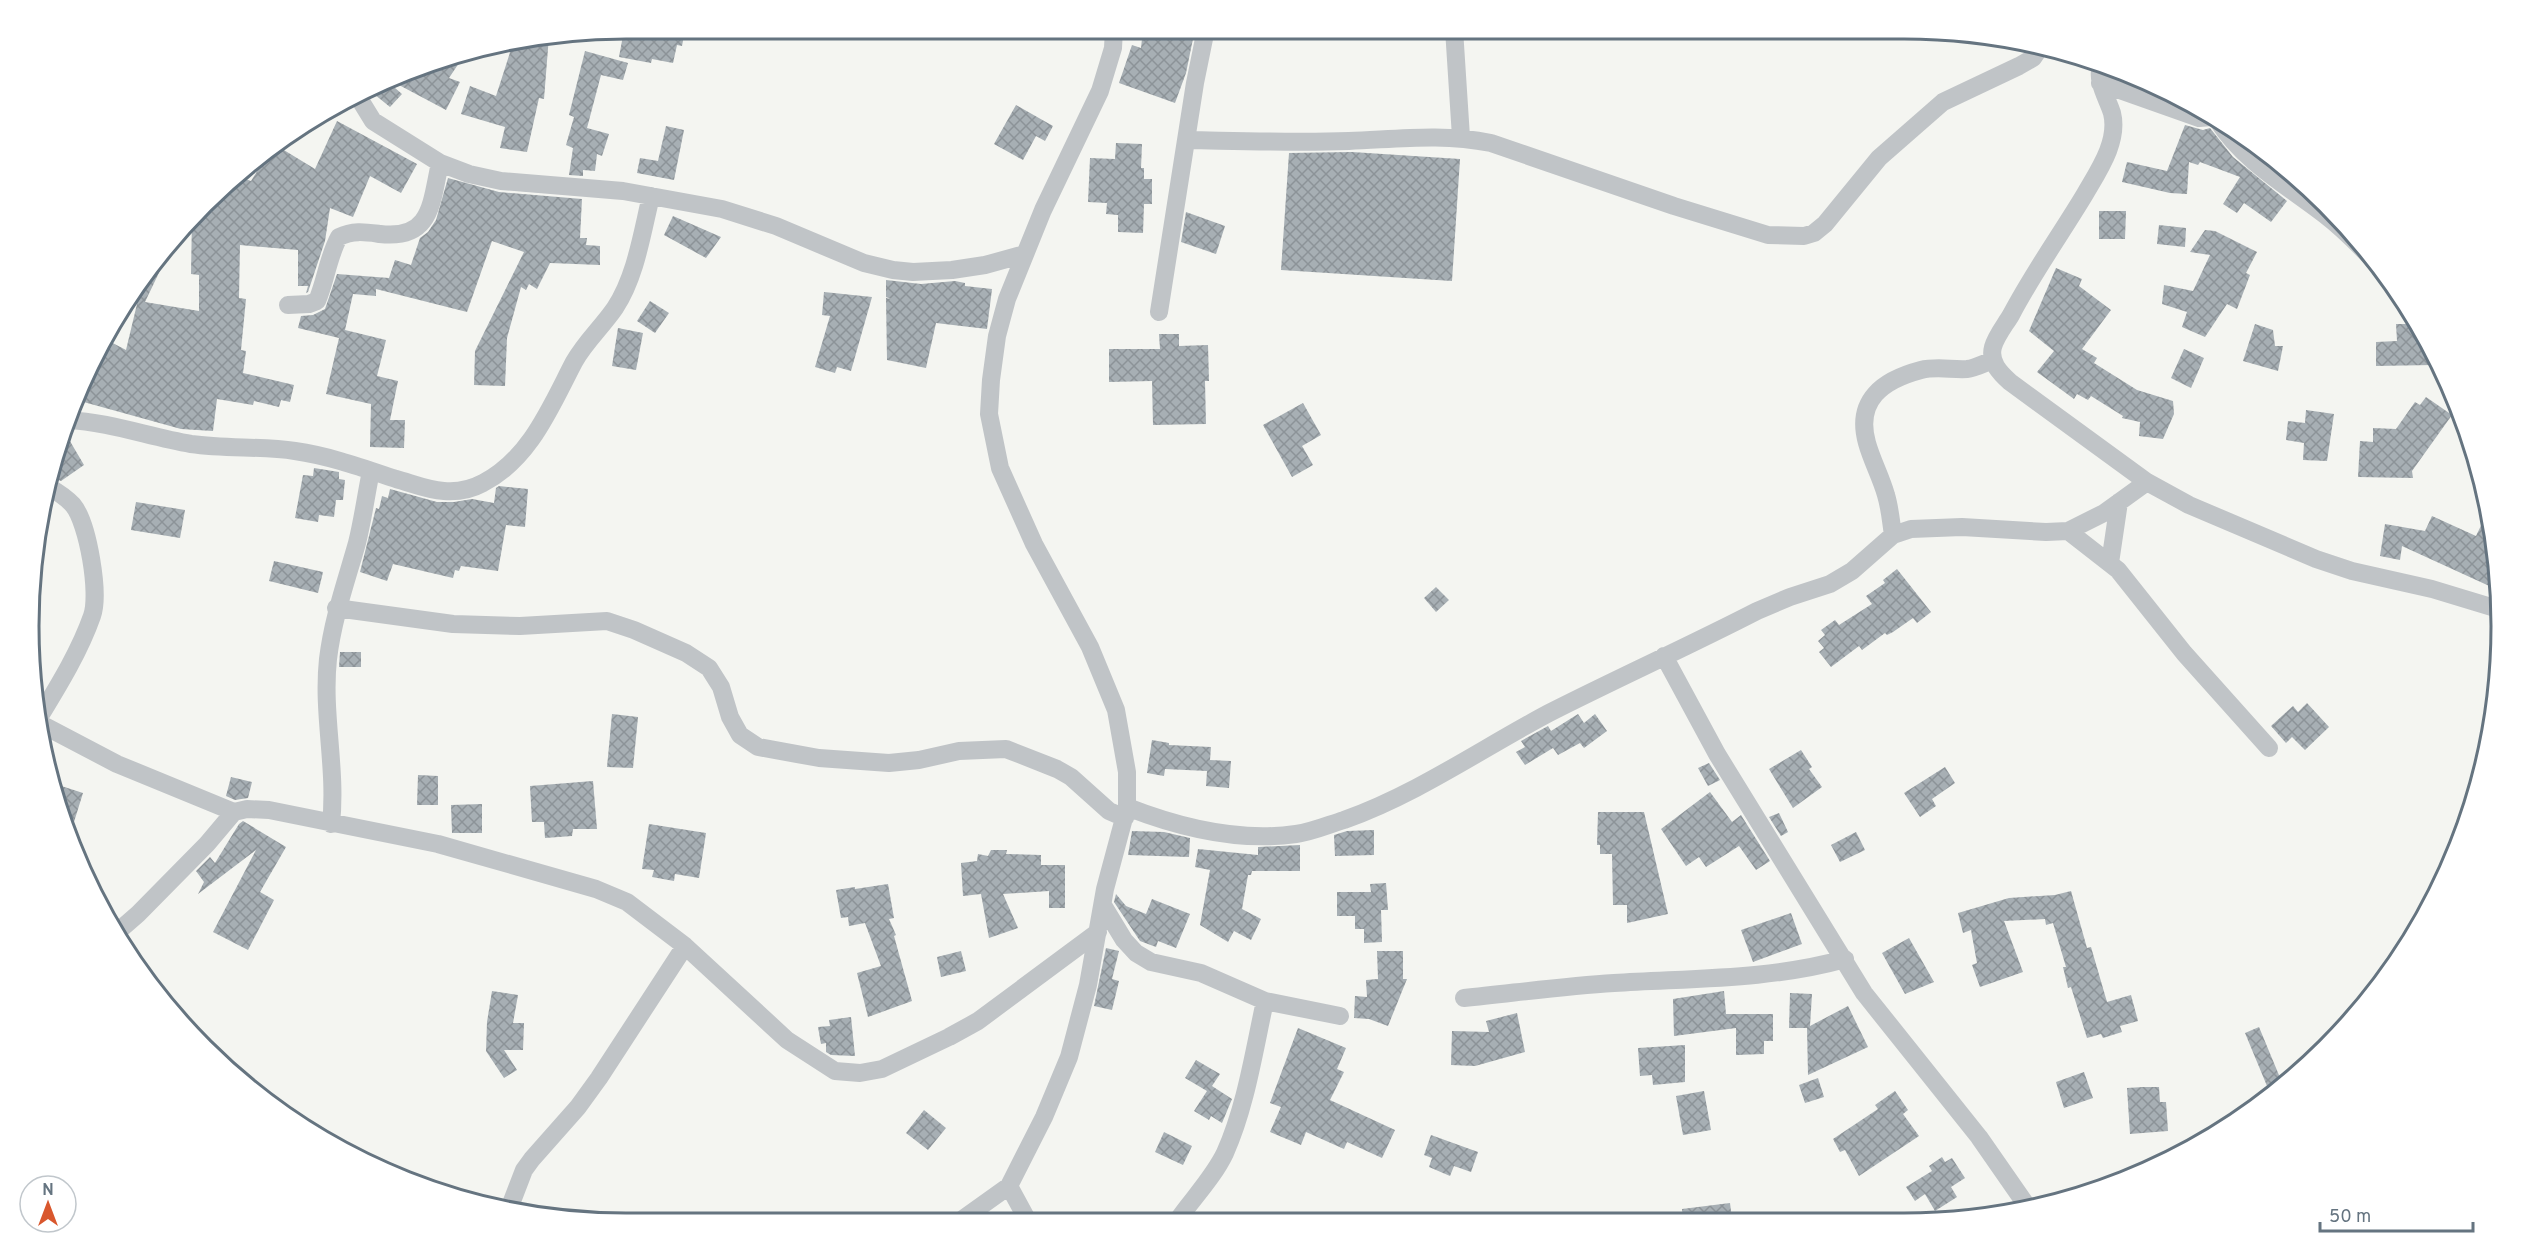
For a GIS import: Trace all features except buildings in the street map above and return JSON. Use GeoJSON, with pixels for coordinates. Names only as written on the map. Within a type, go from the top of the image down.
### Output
{"type":"FeatureCollection","features":[{"type":"Feature","properties":{"kind":"street"},"geometry":{"type":"LineString","coordinates":[[971,1213],[1009,1186],[1044,1117],[1069,1057],[1086,995],[1106,889],[1126,812],[1127,772],[1116,710],[1094,655],[1034,544],[1000,468],[989,414],[991,380],[1007,299],[1042,210],[1100,91],[1113,39]]}},
{"type":"Feature","properties":{"kind":"street"},"geometry":{"type":"LineString","coordinates":[[1159,312],[1204,39]]}},
{"type":"Feature","properties":{"kind":"street"},"geometry":{"type":"LineString","coordinates":[[1455,39],[1461,137]]}},
{"type":"Feature","properties":{"kind":"street"},"geometry":{"type":"LineString","coordinates":[[1188,140],[1303,141],[1423,136],[1461,137],[1502,146],[1674,206],[1768,235],[1804,236],[1814,233],[1825,224],[1879,158],[1935,108],[1975,85],[2033,58],[2036,54]]}},
{"type":"Feature","properties":{"kind":"street"},"geometry":{"type":"LineString","coordinates":[[2101,74],[2192,115]]}},
{"type":"Feature","properties":{"kind":"street"},"geometry":{"type":"LineString","coordinates":[[2101,74],[2112,114],[2113,134],[2106,157],[2060,235],[2022,293],[1993,348],[1993,360],[1998,371],[2147,482],[2189,505],[2352,572],[2432,589],[2490,607]]}},
{"type":"Feature","properties":{"kind":"street"},"geometry":{"type":"LineString","coordinates":[[362,102],[373,121],[440,163],[469,174],[501,181],[597,188],[722,209],[765,222],[864,263],[893,270],[913,272],[952,270],[985,265],[1025,254]]}},
{"type":"Feature","properties":{"kind":"street"},"geometry":{"type":"LineString","coordinates":[[2232,140],[2243,151],[2296,190]]}},
{"type":"Feature","properties":{"kind":"street"},"geometry":{"type":"LineString","coordinates":[[288,305],[309,304],[317,301],[339,237],[355,232],[396,236],[412,232],[422,225],[431,203],[440,163]]}},
{"type":"Feature","properties":{"kind":"street"},"geometry":{"type":"LineString","coordinates":[[76,421],[101,423],[188,443],[295,451],[446,492],[464,490],[482,484],[499,474],[515,459],[535,434],[587,342],[624,292],[640,242],[651,196]]}},
{"type":"Feature","properties":{"kind":"street"},"geometry":{"type":"LineString","coordinates":[[1893,535],[1886,494],[1867,444],[1862,423],[1867,405],[1876,392],[1890,381],[1908,374],[1934,368],[1975,367],[1993,360]]}},
{"type":"Feature","properties":{"kind":"street"},"geometry":{"type":"LineString","coordinates":[[332,824],[334,799],[326,696],[328,658],[336,609],[357,541],[371,471]]}},
{"type":"Feature","properties":{"kind":"street"},"geometry":{"type":"LineString","coordinates":[[336,609],[453,624],[520,626],[607,621],[686,653],[709,668],[721,687],[730,717],[740,735],[758,747],[819,758],[889,763],[919,760],[959,751],[1006,749],[1057,769],[1071,777],[1109,811],[1126,812],[1228,833],[1261,837],[1308,831],[1359,815],[1397,799],[1548,714],[1664,656],[1757,610],[1830,584],[1852,572],[1893,535],[1911,529],[1936,527],[2068,531],[2083,525],[2147,482]]}},
{"type":"Feature","properties":{"kind":"street"},"geometry":{"type":"LineString","coordinates":[[45,708],[69,666],[93,614],[94,598],[87,543],[81,518],[73,504],[55,491]]}},
{"type":"Feature","properties":{"kind":"street"},"geometry":{"type":"LineString","coordinates":[[2110,563],[2119,502]]}},
{"type":"Feature","properties":{"kind":"street"},"geometry":{"type":"LineString","coordinates":[[2068,531],[2118,570],[2184,653],[2269,748]]}},
{"type":"Feature","properties":{"kind":"street"},"geometry":{"type":"LineString","coordinates":[[1664,656],[1717,754],[1864,993],[1979,1137],[2023,1201]]}},
{"type":"Feature","properties":{"kind":"street"},"geometry":{"type":"LineString","coordinates":[[48,728],[117,764],[234,812],[247,809],[269,810],[438,844],[596,889],[627,902],[686,946],[787,1040],[835,1071],[861,1073],[882,1069],[978,1021],[1098,932]]}},
{"type":"Feature","properties":{"kind":"street"},"geometry":{"type":"LineString","coordinates":[[123,927],[207,844],[234,812]]}},
{"type":"Feature","properties":{"kind":"street"},"geometry":{"type":"LineString","coordinates":[[1104,907],[1124,940],[1136,953],[1151,962],[1201,973],[1265,1001],[1340,1016]]}},
{"type":"Feature","properties":{"kind":"street"},"geometry":{"type":"LineString","coordinates":[[512,1202],[524,1170],[578,1107],[599,1078],[686,946]]}},
{"type":"Feature","properties":{"kind":"street"},"geometry":{"type":"LineString","coordinates":[[1464,998],[1613,983],[1746,976],[1825,965],[1845,959]]}},
{"type":"Feature","properties":{"kind":"street"},"geometry":{"type":"LineString","coordinates":[[1183,1213],[1213,1174],[1236,1124],[1265,1001]]}},
{"type":"Feature","properties":{"kind":"street"},"geometry":{"type":"LineString","coordinates":[[1009,1186],[1024,1213]]}}]}
